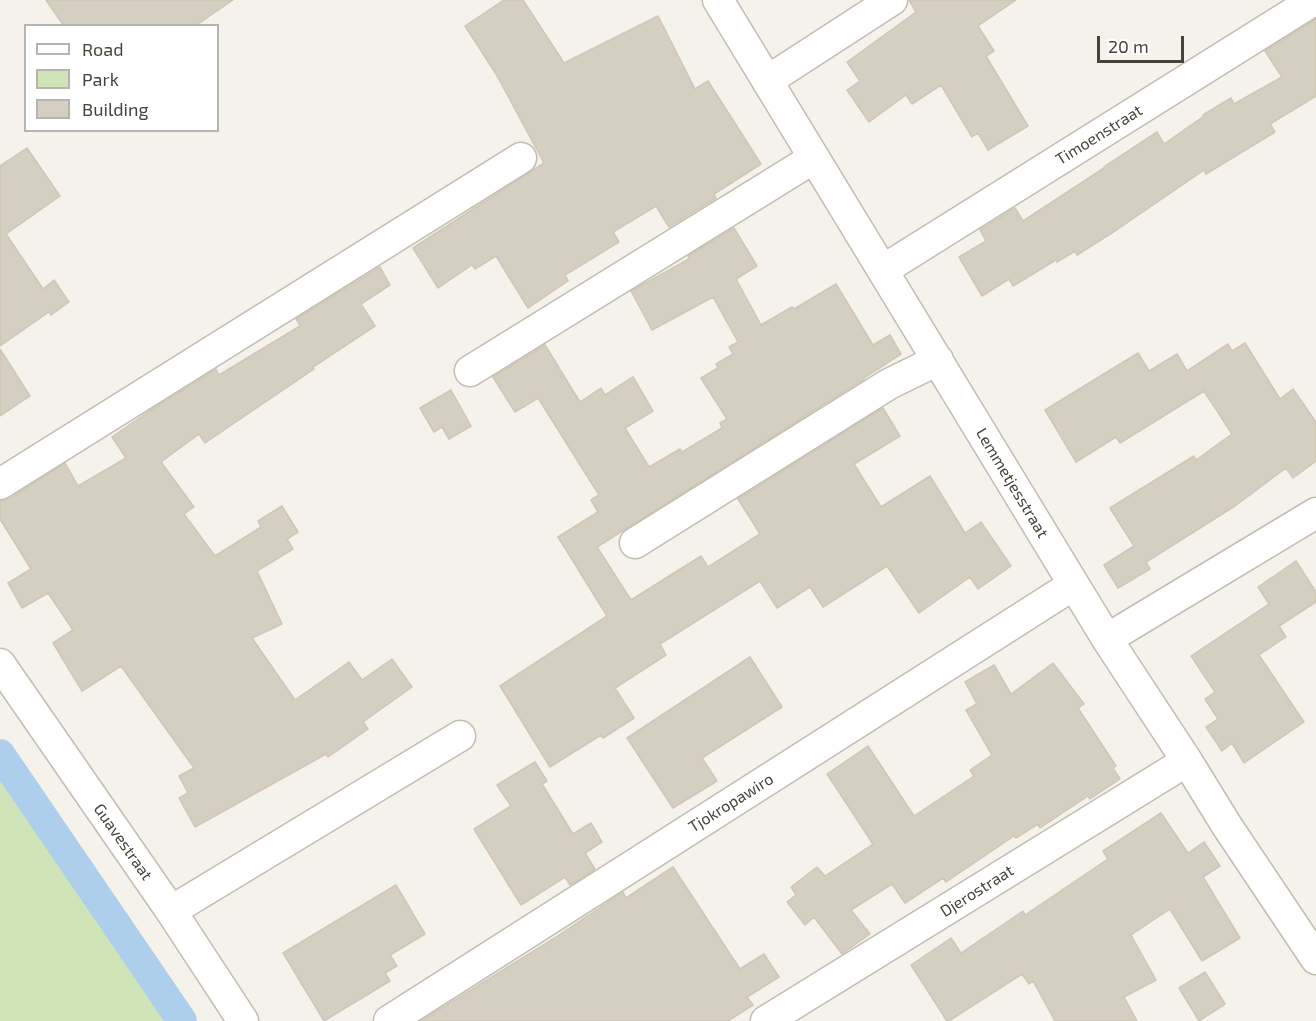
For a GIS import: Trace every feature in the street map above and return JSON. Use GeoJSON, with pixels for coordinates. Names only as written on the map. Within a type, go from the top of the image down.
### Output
{"type":"FeatureCollection","features":[{"type":"Feature","properties":{"kind":"street","name":"Lemmetjesstraat"},"geometry":{"type":"LineString","coordinates":[[718,0],[1107,639],[1227,826],[1308,929],[1316,959]]}},
{"type":"Feature","properties":{"kind":"street"},"geometry":{"type":"LineString","coordinates":[[767,81],[892,0]]}},
{"type":"Feature","properties":{"kind":"street","name":"Timoenstraat"},"geometry":{"type":"LineString","coordinates":[[883,270],[1314,0]]}},
{"type":"Feature","properties":{"kind":"street"},"geometry":{"type":"LineString","coordinates":[[0,484],[521,158]]}},
{"type":"Feature","properties":{"kind":"street"},"geometry":{"type":"LineString","coordinates":[[470,371],[814,158]]}},
{"type":"Feature","properties":{"kind":"street"},"geometry":{"type":"LineString","coordinates":[[635,543],[889,384],[938,360]]}},
{"type":"Feature","properties":{"kind":"street"},"geometry":{"type":"LineString","coordinates":[[1107,639],[1316,513]]}},
{"type":"Feature","properties":{"kind":"street","name":"Tjokropawiro"},"geometry":{"type":"LineString","coordinates":[[389,1021],[1073,585]]}},
{"type":"Feature","properties":{"kind":"street","name":"Guavestraat"},"geometry":{"type":"LineString","coordinates":[[0,664],[171,911],[243,1021]]}},
{"type":"Feature","properties":{"kind":"street"},"geometry":{"type":"LineString","coordinates":[[171,911],[460,736]]}},
{"type":"Feature","properties":{"kind":"street","name":"Djerostraat"},"geometry":{"type":"LineString","coordinates":[[766,1021],[1187,761]]}},
{"type":"Feature","properties":{"kind":"green space"},"geometry":{"type":"Polygon","coordinates":[[[0,754],[182,1021],[0,1021],[0,754]]]}},
{"type":"Feature","properties":{"kind":"building"},"geometry":{"type":"Polygon","coordinates":[[[46,0],[233,0],[198,24],[63,24],[46,0]]]}},
{"type":"Feature","properties":{"kind":"building"},"geometry":{"type":"Polygon","coordinates":[[[504,0],[523,0],[564,63],[658,16],[695,89],[708,81],[761,164],[714,194],[716,198],[669,227],[656,206],[613,232],[619,242],[565,275],[568,281],[528,308],[496,256],[475,269],[472,265],[438,288],[413,248],[544,163],[496,74],[465,26],[504,0]]]}},
{"type":"Feature","properties":{"kind":"building"},"geometry":{"type":"Polygon","coordinates":[[[909,0],[1016,0],[978,26],[994,51],[986,56],[1028,126],[988,150],[978,133],[972,137],[941,85],[912,104],[906,95],[869,122],[847,90],[860,81],[847,62],[916,12],[909,0]]]}},
{"type":"Feature","properties":{"kind":"building"},"geometry":{"type":"Polygon","coordinates":[[[1316,19],[1316,96],[1270,124],[1275,132],[1206,174],[1204,170],[1077,255],[1075,251],[1057,262],[1056,260],[1013,286],[1009,279],[982,296],[959,257],[986,241],[980,230],[1015,208],[1023,221],[1157,132],[1164,144],[1203,115],[1231,98],[1234,104],[1282,77],[1265,51],[1316,19]]]}},
{"type":"Feature","properties":{"kind":"building"},"geometry":{"type":"Polygon","coordinates":[[[27,148],[60,196],[6,234],[43,289],[54,280],[69,302],[51,315],[49,312],[0,346],[0,166],[27,148]]]}},
{"type":"Feature","properties":{"kind":"building"},"geometry":{"type":"Polygon","coordinates":[[[734,228],[757,266],[736,279],[761,325],[836,284],[873,345],[890,335],[901,354],[597,547],[631,600],[701,556],[708,567],[760,534],[738,499],[883,408],[900,436],[854,464],[881,507],[930,476],[965,533],[981,522],[1011,566],[978,589],[970,577],[919,613],[887,566],[823,607],[810,587],[777,608],[760,581],[660,644],[666,655],[615,688],[634,718],[603,738],[601,735],[550,767],[500,686],[607,616],[558,537],[598,512],[591,500],[599,495],[538,398],[515,412],[493,377],[545,345],[580,402],[601,388],[605,395],[633,377],[653,411],[625,428],[649,467],[680,449],[682,452],[722,428],[720,423],[727,419],[701,378],[718,368],[716,364],[733,354],[729,347],[738,342],[713,297],[652,330],[631,291],[689,259],[688,256],[734,228]]]}},
{"type":"Feature","properties":{"kind":"building"},"geometry":{"type":"Polygon","coordinates":[[[380,267],[390,285],[361,304],[375,326],[205,443],[199,434],[161,462],[194,507],[184,514],[215,556],[261,527],[258,521],[282,506],[298,532],[287,539],[293,549],[257,571],[282,624],[252,638],[295,700],[349,662],[362,680],[392,659],[412,687],[363,722],[368,729],[328,757],[326,754],[195,827],[179,798],[188,793],[179,776],[194,768],[121,666],[82,691],[53,643],[73,630],[48,593],[22,608],[8,583],[31,569],[0,519],[0,501],[9,499],[65,463],[78,486],[126,458],[112,437],[216,369],[219,375],[300,326],[296,319],[380,267]]]}},
{"type":"Feature","properties":{"kind":"building"},"geometry":{"type":"Polygon","coordinates":[[[1245,343],[1280,399],[1293,389],[1316,422],[1316,461],[1293,478],[1286,468],[1235,506],[1146,562],[1150,569],[1118,588],[1104,565],[1134,546],[1110,508],[1194,456],[1196,460],[1232,434],[1204,391],[1120,443],[1116,437],[1076,462],[1045,410],[1138,353],[1149,371],[1177,354],[1187,371],[1228,344],[1232,351],[1245,343]]]}},
{"type":"Feature","properties":{"kind":"building"},"geometry":{"type":"Polygon","coordinates":[[[0,349],[30,396],[0,416],[0,349]]]}},
{"type":"Feature","properties":{"kind":"building"},"geometry":{"type":"Polygon","coordinates":[[[451,390],[471,426],[449,439],[442,427],[434,432],[420,408],[451,390]]]}},
{"type":"Feature","properties":{"kind":"building"},"geometry":{"type":"Polygon","coordinates":[[[1296,561],[1316,592],[1316,602],[1279,626],[1286,637],[1259,655],[1304,722],[1244,763],[1232,743],[1222,751],[1206,727],[1218,719],[1205,699],[1215,692],[1191,656],[1269,604],[1258,587],[1296,561]]]}},
{"type":"Feature","properties":{"kind":"building"},"geometry":{"type":"Polygon","coordinates":[[[750,657],[782,707],[702,758],[717,781],[673,808],[627,738],[750,657]]]}},
{"type":"Feature","properties":{"kind":"building"},"geometry":{"type":"Polygon","coordinates":[[[1053,663],[1084,704],[1078,708],[1116,766],[1113,768],[1120,779],[1090,799],[1088,796],[1040,828],[1038,824],[1016,838],[1014,836],[946,882],[943,878],[905,903],[892,884],[851,910],[870,934],[842,954],[814,917],[805,925],[787,902],[796,895],[791,887],[817,867],[825,876],[873,844],[827,774],[868,746],[914,816],[974,776],[970,770],[992,755],[966,710],[977,704],[965,682],[994,665],[1011,694],[1053,663]]]}},
{"type":"Feature","properties":{"kind":"building"},"geometry":{"type":"Polygon","coordinates":[[[535,762],[547,781],[542,784],[573,834],[591,823],[602,842],[585,853],[595,869],[570,885],[565,877],[521,905],[474,829],[511,806],[497,785],[535,762]]]}},
{"type":"Feature","properties":{"kind":"building"},"geometry":{"type":"Polygon","coordinates":[[[1161,813],[1188,853],[1204,842],[1220,866],[1203,877],[1240,938],[1202,961],[1170,909],[1131,935],[1156,980],[1124,997],[1137,1021],[1055,1021],[1033,981],[1029,984],[1022,974],[947,1021],[911,965],[951,938],[961,953],[1023,911],[1025,915],[1108,859],[1103,851],[1161,813]]]}},
{"type":"Feature","properties":{"kind":"building"},"geometry":{"type":"Polygon","coordinates":[[[673,867],[740,969],[764,954],[779,977],[747,997],[753,1005],[728,1021],[421,1021],[553,939],[623,892],[626,898],[673,867]]]}},
{"type":"Feature","properties":{"kind":"building"},"geometry":{"type":"Polygon","coordinates":[[[396,885],[425,934],[390,955],[397,966],[385,973],[390,981],[324,1021],[283,953],[396,885]]]}},
{"type":"Feature","properties":{"kind":"building"},"geometry":{"type":"Polygon","coordinates":[[[1205,972],[1225,1004],[1199,1021],[1179,988],[1205,972]]]}},
{"type":"Feature","properties":{"kind":"waterway"},"geometry":{"type":"LineString","coordinates":[[0,754],[182,1021]]}}]}
